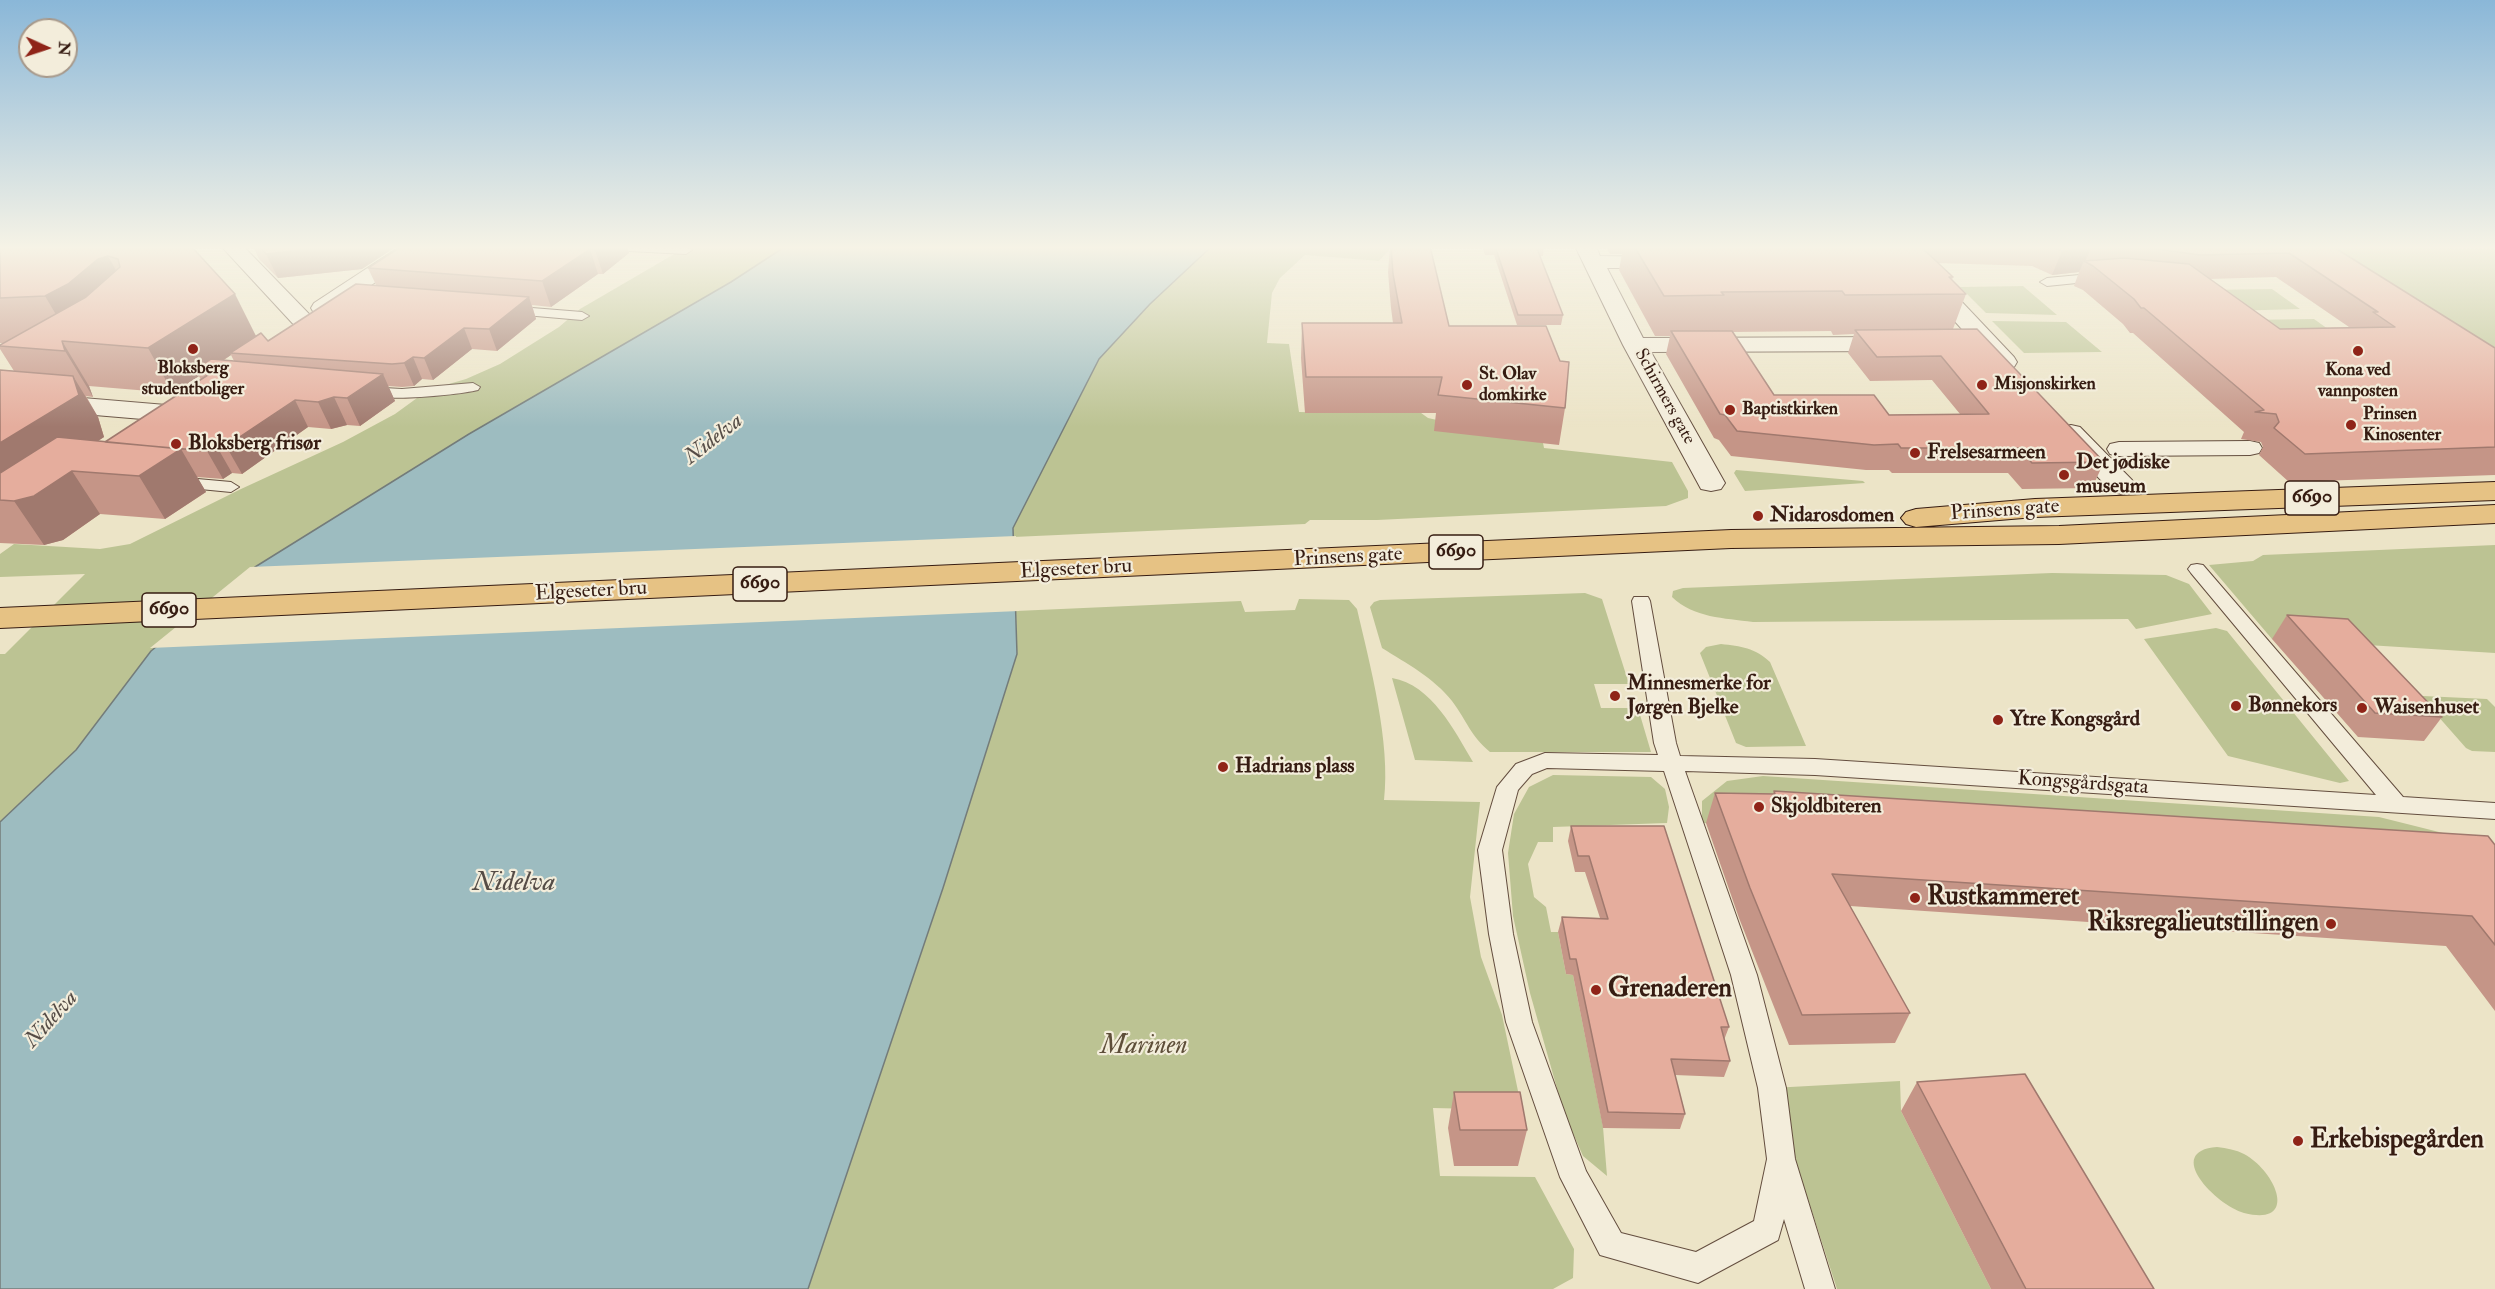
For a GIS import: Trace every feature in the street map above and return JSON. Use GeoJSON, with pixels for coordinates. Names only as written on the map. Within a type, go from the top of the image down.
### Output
{"type":"FeatureCollection","features":[{"type":"Feature","properties":{"kind":"main road","name":"Prinsens gate"},"geometry":{"type":"LineString","coordinates":[[1731,539],[1934,516],[2035,508],[2495,491]]}},
{"type":"Feature","properties":{"kind":"main road","name":"Prinsens gate"},"geometry":{"type":"LineString","coordinates":[[1181,566],[1731,539],[2059,535],[2495,514]]}},
{"type":"Feature","properties":{"kind":"main road","name":"Elgeseter bru"},"geometry":{"type":"LineString","coordinates":[[0,618],[1181,566]]}},
{"type":"Feature","properties":{"kind":"street"},"geometry":{"type":"LineString","coordinates":[[278,306],[294,327],[336,306]]}},
{"type":"Feature","properties":{"kind":"street","name":"Schirmers gate"},"geometry":{"type":"LineString","coordinates":[[1615,306],[1712,483]]}},
{"type":"Feature","properties":{"kind":"street"},"geometry":{"type":"LineString","coordinates":[[1949,306],[2025,383]]}},
{"type":"Feature","properties":{"kind":"street"},"geometry":{"type":"LineString","coordinates":[[1952,344],[1986,343]]}},
{"type":"Feature","properties":{"kind":"street"},"geometry":{"type":"LineString","coordinates":[[1635,345],[1918,344]]}},
{"type":"Feature","properties":{"kind":"street"},"geometry":{"type":"LineString","coordinates":[[0,394],[31,376]]}},
{"type":"Feature","properties":{"kind":"street"},"geometry":{"type":"LineString","coordinates":[[0,399],[175,407],[139,431]]}},
{"type":"Feature","properties":{"kind":"street"},"geometry":{"type":"LineString","coordinates":[[2055,416],[2122,486]]}},
{"type":"Feature","properties":{"kind":"street"},"geometry":{"type":"LineString","coordinates":[[2118,449],[2182,441],[2250,448]]}},
{"type":"Feature","properties":{"kind":"lane"},"geometry":{"type":"LineString","coordinates":[[490,308],[582,316]]}},
{"type":"Feature","properties":{"kind":"lane"},"geometry":{"type":"LineString","coordinates":[[345,390],[402,394],[472,387]]}},
{"type":"Feature","properties":{"kind":"lane"},"geometry":{"type":"LineString","coordinates":[[163,481],[231,487]]}},
{"type":"Feature","properties":{"kind":"lane"},"geometry":{"type":"LineString","coordinates":[[2197,569],[2396,804]]}},
{"type":"Feature","properties":{"kind":"lane"},"geometry":{"type":"LineString","coordinates":[[1641,600],[1670,763],[1744,975],[1772,1088],[1781,1159],[1820,1289]]}},
{"type":"Feature","properties":{"kind":"lane","name":"Kongsgårdsgata"},"geometry":{"type":"LineString","coordinates":[[1781,1159],[1767,1230],[1698,1268],[1611,1245],[1574,1177],[1519,1022],[1501,934],[1490,850],[1508,787],[1524,769],[1545,760],[1815,767],[2495,812]]}},
{"type":"Feature","properties":{"kind":"lane"},"geometry":{"type":"LineString","coordinates":[[2464,809],[2495,825]]}},
{"type":"Feature","properties":{"kind":"green space"},"geometry":{"type":"Polygon","coordinates":[[[585,306],[689,306],[469,434],[255,567],[151,651],[76,750],[0,822],[0,654],[5,654],[85,574],[0,577],[0,554],[14,544],[100,549],[130,544],[343,442],[395,414],[428,390],[466,379],[500,364],[559,327],[585,306]]]}},
{"type":"Feature","properties":{"kind":"green space"},"geometry":{"type":"Polygon","coordinates":[[[1148,306],[1271,306],[1267,343],[1289,344],[1299,412],[1357,413],[1364,410],[1365,413],[1417,410],[1428,418],[1543,443],[1544,448],[1672,462],[1688,491],[1688,498],[1666,506],[1377,520],[1310,520],[1305,524],[1013,537],[1013,528],[1099,359],[1148,306]]]}},
{"type":"Feature","properties":{"kind":"green space"},"geometry":{"type":"Polygon","coordinates":[[[1979,306],[2047,306],[2057,315],[1986,313],[1979,306]]]}},
{"type":"Feature","properties":{"kind":"green space"},"geometry":{"type":"Polygon","coordinates":[[[2224,306],[2296,306],[2300,309],[2230,311],[2224,306]]]}},
{"type":"Feature","properties":{"kind":"green space"},"geometry":{"type":"Polygon","coordinates":[[[2420,306],[2495,306],[2495,353],[2420,306]]]}},
{"type":"Feature","properties":{"kind":"green space"},"geometry":{"type":"Polygon","coordinates":[[[2314,319],[2342,339],[2338,343],[2243,320],[2314,319]]]}},
{"type":"Feature","properties":{"kind":"green space"},"geometry":{"type":"Polygon","coordinates":[[[1992,321],[2066,322],[2102,352],[2024,353],[1992,321]]]}},
{"type":"Feature","properties":{"kind":"green space"},"geometry":{"type":"Polygon","coordinates":[[[1736,470],[1865,483],[1745,491],[1734,473],[1736,470]]]}},
{"type":"Feature","properties":{"kind":"green space"},"geometry":{"type":"Polygon","coordinates":[[[2495,545],[2495,653],[2272,639],[2209,565],[2253,561],[2263,555],[2495,545]]]}},
{"type":"Feature","properties":{"kind":"green space"},"geometry":{"type":"Polygon","coordinates":[[[2052,573],[2166,575],[2189,584],[2212,614],[2136,629],[2128,619],[1753,622],[1700,613],[1672,597],[1673,591],[1683,588],[2052,573]]]}},
{"type":"Feature","properties":{"kind":"green space"},"geometry":{"type":"Polygon","coordinates":[[[1585,593],[1602,599],[1629,684],[1594,684],[1601,708],[1638,708],[1651,752],[1490,752],[1473,734],[1452,701],[1437,685],[1382,648],[1370,607],[1374,602],[1380,600],[1585,593]]]}},
{"type":"Feature","properties":{"kind":"green space","name":"Marinen"},"geometry":{"type":"Polygon","coordinates":[[[1299,599],[1349,600],[1357,609],[1382,729],[1385,754],[1384,800],[1480,802],[1470,897],[1481,957],[1502,1015],[1522,1110],[1433,1108],[1440,1176],[1535,1177],[1574,1249],[1573,1278],[1553,1289],[808,1289],[943,888],[1017,654],[1016,611],[1241,601],[1245,612],[1295,610],[1299,599]]]}},
{"type":"Feature","properties":{"kind":"green space"},"geometry":{"type":"Polygon","coordinates":[[[2216,628],[2227,631],[2349,781],[2340,783],[2228,756],[2144,639],[2216,628]]]}},
{"type":"Feature","properties":{"kind":"green space"},"geometry":{"type":"Polygon","coordinates":[[[1721,644],[1747,648],[1770,662],[1806,746],[1746,747],[1736,743],[1700,653],[1706,647],[1721,644]]]}},
{"type":"Feature","properties":{"kind":"green space"},"geometry":{"type":"Polygon","coordinates":[[[1392,678],[1406,682],[1430,699],[1450,723],[1473,762],[1415,760],[1392,678]]]}},
{"type":"Feature","properties":{"kind":"green space"},"geometry":{"type":"Polygon","coordinates":[[[2423,696],[2487,699],[2495,707],[2495,752],[2472,751],[2466,748],[2422,698],[2423,696]]]}},
{"type":"Feature","properties":{"kind":"green space"},"geometry":{"type":"Polygon","coordinates":[[[1553,775],[1651,777],[1665,789],[1669,807],[1667,823],[1553,827],[1553,842],[1538,842],[1528,864],[1534,897],[1546,907],[1551,932],[1558,932],[1566,974],[1573,975],[1603,1127],[1607,1176],[1583,1156],[1564,1113],[1530,993],[1513,916],[1508,853],[1514,814],[1529,787],[1553,775]]]}},
{"type":"Feature","properties":{"kind":"green space"},"geometry":{"type":"Polygon","coordinates":[[[1763,776],[2379,817],[2495,846],[1702,823],[1702,801],[1727,781],[1763,776]]]}},
{"type":"Feature","properties":{"kind":"green space"},"geometry":{"type":"Polygon","coordinates":[[[1900,1081],[1901,1111],[1991,1289],[1837,1289],[1772,1088],[1900,1081]]]}},
{"type":"Feature","properties":{"kind":"green space"},"geometry":{"type":"Polygon","coordinates":[[[2217,1147],[2244,1154],[2266,1173],[2277,1196],[2277,1205],[2272,1212],[2261,1215],[2244,1213],[2220,1200],[2209,1190],[2194,1168],[2194,1158],[2202,1151],[2217,1147]]]}},
{"type":"Feature","properties":{"kind":"water","name":"Nidelva"},"geometry":{"type":"Polygon","coordinates":[[[689,306],[1148,306],[1099,359],[1013,528],[1017,654],[943,888],[808,1289],[0,1289],[0,822],[76,750],[151,651],[255,567],[469,434],[689,306]]]}},
{"type":"Feature","properties":{"kind":"pier"},"geometry":{"type":"Polygon","coordinates":[[[1016,536],[1019,611],[150,648],[250,567],[1016,536]]]}},
{"type":"Feature","properties":{"kind":"building"},"geometry":{"type":"Polygon","coordinates":[[[70,306],[215,306],[148,348],[62,341],[65,351],[0,345],[70,306]]]}},
{"type":"Feature","properties":{"kind":"building"},"geometry":{"type":"Polygon","coordinates":[[[322,306],[518,306],[489,329],[464,328],[424,358],[413,357],[404,363],[230,353],[261,333],[268,341],[322,306]]]}},
{"type":"Feature","properties":{"kind":"building"},"geometry":{"type":"Polygon","coordinates":[[[1399,306],[1444,306],[1449,326],[1546,326],[1560,361],[1569,362],[1565,408],[1438,395],[1442,377],[1306,377],[1302,323],[1402,323],[1399,306]]]}},
{"type":"Feature","properties":{"kind":"building"},"geometry":{"type":"Polygon","coordinates":[[[1515,306],[1560,306],[1563,315],[1518,315],[1515,306]]]}},
{"type":"Feature","properties":{"kind":"building"},"geometry":{"type":"Polygon","coordinates":[[[2140,306],[2248,306],[2280,329],[2395,327],[2373,312],[2378,312],[2369,306],[2428,306],[2495,348],[2495,447],[2305,454],[2274,428],[2279,422],[2276,414],[2255,412],[2264,410],[2140,306]]]}},
{"type":"Feature","properties":{"kind":"building"},"geometry":{"type":"Polygon","coordinates":[[[1977,329],[2104,462],[2032,463],[2019,448],[1901,448],[1898,444],[1874,445],[1737,431],[1725,415],[1720,414],[1671,331],[1732,331],[1774,395],[1874,395],[1889,415],[1989,414],[1941,356],[1877,357],[1855,330],[1977,329]]]}},
{"type":"Feature","properties":{"kind":"building"},"geometry":{"type":"Polygon","coordinates":[[[211,359],[383,374],[347,398],[334,397],[318,402],[295,400],[226,446],[216,445],[207,451],[105,442],[214,371],[195,369],[211,359]]]}},
{"type":"Feature","properties":{"kind":"building"},"geometry":{"type":"Polygon","coordinates":[[[0,370],[73,376],[79,395],[0,443],[0,370]]]}},
{"type":"Feature","properties":{"kind":"building"},"geometry":{"type":"Polygon","coordinates":[[[57,437],[181,449],[139,476],[72,471],[34,496],[14,501],[0,500],[0,473],[57,437]]]}},
{"type":"Feature","properties":{"kind":"building"},"geometry":{"type":"Polygon","coordinates":[[[2287,615],[2348,619],[2442,717],[2375,713],[2287,615]]]}},
{"type":"Feature","properties":{"kind":"building"},"geometry":{"type":"Polygon","coordinates":[[[1774,791],[2488,836],[2495,845],[2495,945],[2472,916],[1832,874],[1910,1013],[1802,1015],[1750,888],[1715,793],[1775,794],[1774,791]]]}},
{"type":"Feature","properties":{"kind":"building","name":"Grenaderen"},"geometry":{"type":"Polygon","coordinates":[[[1571,826],[1664,826],[1729,1027],[1721,1027],[1730,1061],[1671,1059],[1685,1114],[1608,1112],[1576,959],[1570,959],[1562,917],[1608,919],[1589,856],[1578,856],[1571,826]]]}},
{"type":"Feature","properties":{"kind":"building"},"geometry":{"type":"Polygon","coordinates":[[[2025,1074],[2154,1289],[2026,1289],[1917,1082],[2025,1074]]]}},
{"type":"Feature","properties":{"kind":"building"},"geometry":{"type":"Polygon","coordinates":[[[1454,1092],[1520,1092],[1527,1130],[1460,1130],[1454,1092]]]}},
{"type":"Feature","properties":{"kind":"place","name":"Bloksberg studentboliger"},"geometry":{"type":"Point","coordinates":[193,349]}},
{"type":"Feature","properties":{"kind":"place","name":"Kona ved vannposten"},"geometry":{"type":"Point","coordinates":[2358,351]}},
{"type":"Feature","properties":{"kind":"place","name":"St. Olav domkirke"},"geometry":{"type":"Point","coordinates":[1467,385]}},
{"type":"Feature","properties":{"kind":"place","name":"Misjonskirken"},"geometry":{"type":"Point","coordinates":[1982,385]}},
{"type":"Feature","properties":{"kind":"place","name":"Baptistkirken"},"geometry":{"type":"Point","coordinates":[1730,410]}},
{"type":"Feature","properties":{"kind":"place","name":"Prinsen Kinosenter"},"geometry":{"type":"Point","coordinates":[2351,425]}},
{"type":"Feature","properties":{"kind":"place","name":"Bloksberg frisør"},"geometry":{"type":"Point","coordinates":[176,444]}},
{"type":"Feature","properties":{"kind":"place","name":"Frelsesarmeen"},"geometry":{"type":"Point","coordinates":[1915,453]}},
{"type":"Feature","properties":{"kind":"place","name":"Det jødiske museum"},"geometry":{"type":"Point","coordinates":[2064,475]}},
{"type":"Feature","properties":{"kind":"place","name":"Nidarosdomen"},"geometry":{"type":"Point","coordinates":[1758,516]}},
{"type":"Feature","properties":{"kind":"place","name":"Minnesmerke for Jørgen Bjelke"},"geometry":{"type":"Point","coordinates":[1615,696]}},
{"type":"Feature","properties":{"kind":"place","name":"Bønnekors"},"geometry":{"type":"Point","coordinates":[2236,706]}},
{"type":"Feature","properties":{"kind":"place","name":"Waisenhuset"},"geometry":{"type":"Point","coordinates":[2362,708]}},
{"type":"Feature","properties":{"kind":"place","name":"Ytre Kongsgård"},"geometry":{"type":"Point","coordinates":[1998,720]}},
{"type":"Feature","properties":{"kind":"place","name":"Hadrians plass"},"geometry":{"type":"Point","coordinates":[1223,767]}},
{"type":"Feature","properties":{"kind":"place","name":"Skjoldbiteren"},"geometry":{"type":"Point","coordinates":[1759,807]}},
{"type":"Feature","properties":{"kind":"place","name":"Rustkammeret"},"geometry":{"type":"Point","coordinates":[1915,898]}},
{"type":"Feature","properties":{"kind":"place","name":"Riksregalieutstillingen"},"geometry":{"type":"Point","coordinates":[2331,924]}},
{"type":"Feature","properties":{"kind":"place","name":"Grenaderen"},"geometry":{"type":"Point","coordinates":[1596,990]}},
{"type":"Feature","properties":{"kind":"place","name":"Erkebispegården"},"geometry":{"type":"Point","coordinates":[2298,1141]}}]}
